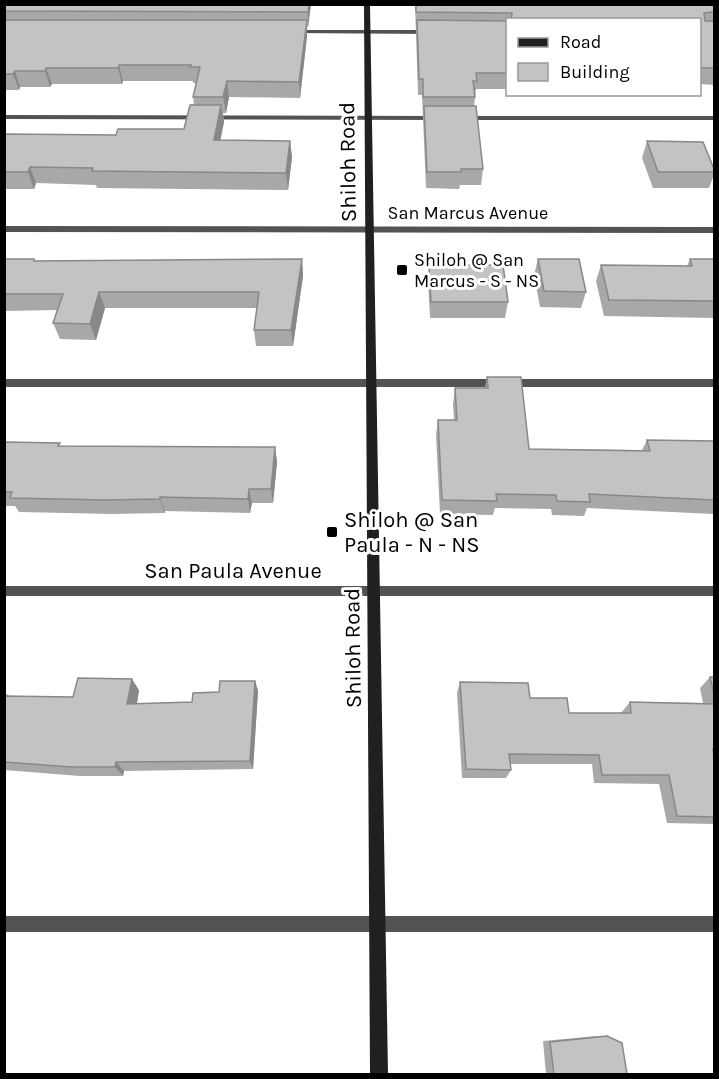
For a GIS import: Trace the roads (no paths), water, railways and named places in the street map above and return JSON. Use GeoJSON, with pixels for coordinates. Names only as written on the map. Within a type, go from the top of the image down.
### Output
{"type":"FeatureCollection","features":[{"type":"Feature","properties":{"kind":"street","name":"Shiloh Road"},"geometry":{"type":"LineString","coordinates":[[367,4],[369,383],[379,1074]]}},
{"type":"Feature","properties":{"kind":"street"},"geometry":{"type":"LineString","coordinates":[[280,32],[438,32]]}},
{"type":"Feature","properties":{"kind":"street"},"geometry":{"type":"LineString","coordinates":[[4,117],[714,118]]}},
{"type":"Feature","properties":{"kind":"street","name":"San Marcus Avenue"},"geometry":{"type":"LineString","coordinates":[[4,229],[714,230]]}},
{"type":"Feature","properties":{"kind":"street"},"geometry":{"type":"LineString","coordinates":[[4,383],[714,383]]}},
{"type":"Feature","properties":{"kind":"street","name":"San Paula Avenue"},"geometry":{"type":"LineString","coordinates":[[4,591],[714,591]]}},
{"type":"Feature","properties":{"kind":"street"},"geometry":{"type":"LineString","coordinates":[[4,924],[714,924]]}},
{"type":"Feature","properties":{"kind":"place","name":"Shiloh @ San Marcus - S - NS"},"geometry":{"type":"Point","coordinates":[402,270]}},
{"type":"Feature","properties":{"kind":"place","name":"Shiloh @ San Paula - N - NS"},"geometry":{"type":"Point","coordinates":[332,532]}}]}
